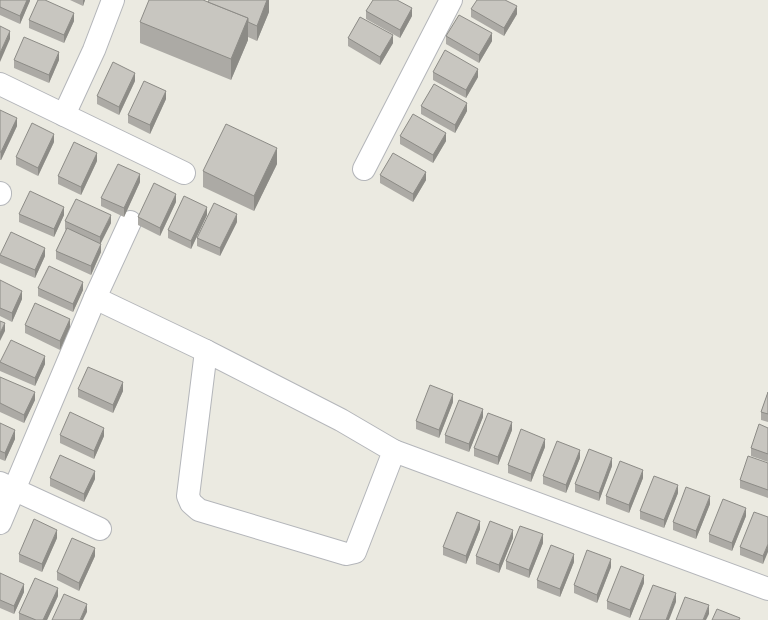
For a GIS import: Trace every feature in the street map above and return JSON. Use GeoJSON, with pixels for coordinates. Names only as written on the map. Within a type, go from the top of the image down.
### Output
{"type":"FeatureCollection","features":[{"type":"Feature","properties":{"kind":"street"},"geometry":{"type":"LineString","coordinates":[[64,115],[94,50],[113,0]]}},
{"type":"Feature","properties":{"kind":"street"},"geometry":{"type":"LineString","coordinates":[[364,169],[451,0]]}},
{"type":"Feature","properties":{"kind":"street"},"geometry":{"type":"LineString","coordinates":[[0,84],[184,173]]}},
{"type":"Feature","properties":{"kind":"street"},"geometry":{"type":"LineString","coordinates":[[0,523],[7,487],[31,446],[95,298],[130,222]]}},
{"type":"Feature","properties":{"kind":"street"},"geometry":{"type":"LineString","coordinates":[[95,298],[206,351],[342,420],[394,450],[768,589]]}},
{"type":"Feature","properties":{"kind":"street"},"geometry":{"type":"LineString","coordinates":[[206,351],[188,496],[191,503],[199,510],[346,554],[352,554],[357,550],[394,450]]}},
{"type":"Feature","properties":{"kind":"street"},"geometry":{"type":"LineString","coordinates":[[7,487],[100,529]]}},
{"type":"Feature","properties":{"kind":"building"},"geometry":{"type":"Polygon","coordinates":[[[0,0],[27,0],[20,16],[0,7],[0,0]]]}},
{"type":"Feature","properties":{"kind":"building"},"geometry":{"type":"Polygon","coordinates":[[[38,0],[45,0],[74,13],[64,35],[29,20],[38,0]]]}},
{"type":"Feature","properties":{"kind":"building"},"geometry":{"type":"Polygon","coordinates":[[[149,0],[203,0],[248,18],[231,59],[140,22],[149,0]]]}},
{"type":"Feature","properties":{"kind":"building"},"geometry":{"type":"Polygon","coordinates":[[[209,0],[267,0],[257,26],[248,22],[248,18],[208,2],[209,0]]]}},
{"type":"Feature","properties":{"kind":"building"},"geometry":{"type":"Polygon","coordinates":[[[373,0],[397,0],[412,8],[400,30],[366,11],[373,0]]]}},
{"type":"Feature","properties":{"kind":"building"},"geometry":{"type":"Polygon","coordinates":[[[477,0],[505,0],[517,6],[504,28],[471,9],[477,0]]]}},
{"type":"Feature","properties":{"kind":"building"},"geometry":{"type":"Polygon","coordinates":[[[459,15],[492,33],[479,55],[446,36],[459,15]]]}},
{"type":"Feature","properties":{"kind":"building"},"geometry":{"type":"Polygon","coordinates":[[[360,17],[393,35],[380,57],[348,38],[360,17]]]}},
{"type":"Feature","properties":{"kind":"building"},"geometry":{"type":"Polygon","coordinates":[[[0,26],[10,31],[0,53],[0,26]]]}},
{"type":"Feature","properties":{"kind":"building"},"geometry":{"type":"Polygon","coordinates":[[[24,37],[59,52],[49,75],[14,60],[24,37]]]}},
{"type":"Feature","properties":{"kind":"building"},"geometry":{"type":"Polygon","coordinates":[[[445,50],[478,69],[466,90],[433,72],[445,50]]]}},
{"type":"Feature","properties":{"kind":"building"},"geometry":{"type":"Polygon","coordinates":[[[113,62],[135,73],[119,107],[97,96],[113,62]]]}},
{"type":"Feature","properties":{"kind":"building"},"geometry":{"type":"Polygon","coordinates":[[[144,81],[166,91],[150,125],[128,115],[144,81]]]}},
{"type":"Feature","properties":{"kind":"building"},"geometry":{"type":"Polygon","coordinates":[[[434,84],[467,103],[455,125],[421,106],[434,84]]]}},
{"type":"Feature","properties":{"kind":"building"},"geometry":{"type":"Polygon","coordinates":[[[0,110],[17,118],[1,152],[0,152],[0,110]]]}},
{"type":"Feature","properties":{"kind":"building"},"geometry":{"type":"Polygon","coordinates":[[[413,114],[446,133],[433,155],[400,136],[413,114]]]}},
{"type":"Feature","properties":{"kind":"building"},"geometry":{"type":"Polygon","coordinates":[[[32,123],[54,134],[38,168],[16,157],[32,123]]]}},
{"type":"Feature","properties":{"kind":"building"},"geometry":{"type":"Polygon","coordinates":[[[226,124],[277,148],[254,196],[203,171],[226,124]]]}},
{"type":"Feature","properties":{"kind":"building"},"geometry":{"type":"Polygon","coordinates":[[[74,142],[97,153],[81,187],[58,176],[74,142]]]}},
{"type":"Feature","properties":{"kind":"building"},"geometry":{"type":"Polygon","coordinates":[[[393,153],[426,172],[413,194],[380,175],[393,153]]]}},
{"type":"Feature","properties":{"kind":"building"},"geometry":{"type":"Polygon","coordinates":[[[118,164],[140,174],[124,208],[101,198],[118,164]]]}},
{"type":"Feature","properties":{"kind":"building"},"geometry":{"type":"Polygon","coordinates":[[[154,183],[176,194],[160,228],[138,217],[154,183]]]}},
{"type":"Feature","properties":{"kind":"building"},"geometry":{"type":"Polygon","coordinates":[[[30,191],[64,207],[54,229],[19,214],[30,191]]]}},
{"type":"Feature","properties":{"kind":"building"},"geometry":{"type":"Polygon","coordinates":[[[184,196],[207,207],[191,241],[168,230],[184,196]]]}},
{"type":"Feature","properties":{"kind":"building"},"geometry":{"type":"Polygon","coordinates":[[[76,199],[111,215],[100,237],[65,221],[76,199]]]}},
{"type":"Feature","properties":{"kind":"building"},"geometry":{"type":"Polygon","coordinates":[[[214,203],[237,214],[220,248],[197,238],[214,203]]]}},
{"type":"Feature","properties":{"kind":"building"},"geometry":{"type":"Polygon","coordinates":[[[67,228],[101,244],[91,266],[56,251],[67,228]]]}},
{"type":"Feature","properties":{"kind":"building"},"geometry":{"type":"Polygon","coordinates":[[[11,232],[45,248],[35,270],[0,255],[11,232]]]}},
{"type":"Feature","properties":{"kind":"building"},"geometry":{"type":"Polygon","coordinates":[[[49,266],[83,282],[73,304],[38,288],[49,266]]]}},
{"type":"Feature","properties":{"kind":"building"},"geometry":{"type":"Polygon","coordinates":[[[0,280],[22,291],[12,313],[0,308],[0,280]]]}},
{"type":"Feature","properties":{"kind":"building"},"geometry":{"type":"Polygon","coordinates":[[[35,303],[70,319],[60,341],[25,325],[35,303]]]}},
{"type":"Feature","properties":{"kind":"building"},"geometry":{"type":"Polygon","coordinates":[[[0,321],[5,323],[0,333],[0,321]]]}},
{"type":"Feature","properties":{"kind":"building"},"geometry":{"type":"Polygon","coordinates":[[[11,340],[45,356],[35,378],[0,362],[11,340]]]}},
{"type":"Feature","properties":{"kind":"building"},"geometry":{"type":"Polygon","coordinates":[[[88,367],[123,382],[113,405],[78,389],[88,367]]]}},
{"type":"Feature","properties":{"kind":"building"},"geometry":{"type":"Polygon","coordinates":[[[0,377],[35,392],[24,415],[0,403],[0,377]]]}},
{"type":"Feature","properties":{"kind":"building"},"geometry":{"type":"Polygon","coordinates":[[[430,385],[453,394],[439,430],[416,421],[430,385]]]}},
{"type":"Feature","properties":{"kind":"building"},"geometry":{"type":"Polygon","coordinates":[[[768,392],[768,414],[761,412],[768,392]]]}},
{"type":"Feature","properties":{"kind":"building"},"geometry":{"type":"Polygon","coordinates":[[[459,400],[483,409],[469,444],[445,435],[459,400]]]}},
{"type":"Feature","properties":{"kind":"building"},"geometry":{"type":"Polygon","coordinates":[[[70,412],[104,428],[94,451],[60,435],[70,412]]]}},
{"type":"Feature","properties":{"kind":"building"},"geometry":{"type":"Polygon","coordinates":[[[488,413],[512,422],[498,457],[474,448],[488,413]]]}},
{"type":"Feature","properties":{"kind":"building"},"geometry":{"type":"Polygon","coordinates":[[[0,423],[15,430],[5,453],[0,451],[0,423]]]}},
{"type":"Feature","properties":{"kind":"building"},"geometry":{"type":"Polygon","coordinates":[[[759,424],[768,428],[768,454],[751,448],[759,424]]]}},
{"type":"Feature","properties":{"kind":"building"},"geometry":{"type":"Polygon","coordinates":[[[521,429],[545,439],[531,474],[508,465],[521,429]]]}},
{"type":"Feature","properties":{"kind":"building"},"geometry":{"type":"Polygon","coordinates":[[[557,441],[580,450],[566,485],[543,476],[557,441]]]}},
{"type":"Feature","properties":{"kind":"building"},"geometry":{"type":"Polygon","coordinates":[[[589,449],[612,458],[599,493],[575,484],[589,449]]]}},
{"type":"Feature","properties":{"kind":"building"},"geometry":{"type":"Polygon","coordinates":[[[60,455],[95,471],[84,494],[50,478],[60,455]]]}},
{"type":"Feature","properties":{"kind":"building"},"geometry":{"type":"Polygon","coordinates":[[[748,456],[768,463],[768,490],[740,480],[748,456]]]}},
{"type":"Feature","properties":{"kind":"building"},"geometry":{"type":"Polygon","coordinates":[[[620,461],[643,470],[629,505],[606,496],[620,461]]]}},
{"type":"Feature","properties":{"kind":"building"},"geometry":{"type":"Polygon","coordinates":[[[654,476],[678,485],[664,520],[640,511],[654,476]]]}},
{"type":"Feature","properties":{"kind":"building"},"geometry":{"type":"Polygon","coordinates":[[[686,487],[710,496],[696,531],[673,522],[686,487]]]}},
{"type":"Feature","properties":{"kind":"building"},"geometry":{"type":"Polygon","coordinates":[[[723,499],[746,508],[732,543],[709,534],[723,499]]]}},
{"type":"Feature","properties":{"kind":"building"},"geometry":{"type":"Polygon","coordinates":[[[457,512],[480,521],[466,556],[443,547],[457,512]]]}},
{"type":"Feature","properties":{"kind":"building"},"geometry":{"type":"Polygon","coordinates":[[[754,512],[768,517],[768,544],[763,556],[740,547],[754,512]]]}},
{"type":"Feature","properties":{"kind":"building"},"geometry":{"type":"Polygon","coordinates":[[[34,519],[57,530],[42,564],[19,554],[34,519]]]}},
{"type":"Feature","properties":{"kind":"building"},"geometry":{"type":"Polygon","coordinates":[[[490,521],[513,530],[499,565],[476,556],[490,521]]]}},
{"type":"Feature","properties":{"kind":"building"},"geometry":{"type":"Polygon","coordinates":[[[520,526],[543,534],[529,570],[506,561],[520,526]]]}},
{"type":"Feature","properties":{"kind":"building"},"geometry":{"type":"Polygon","coordinates":[[[72,538],[95,548],[79,583],[57,572],[72,538]]]}},
{"type":"Feature","properties":{"kind":"building"},"geometry":{"type":"Polygon","coordinates":[[[551,545],[574,554],[560,589],[537,580],[551,545]]]}},
{"type":"Feature","properties":{"kind":"building"},"geometry":{"type":"Polygon","coordinates":[[[587,550],[611,559],[597,595],[574,585],[587,550]]]}},
{"type":"Feature","properties":{"kind":"building"},"geometry":{"type":"Polygon","coordinates":[[[621,566],[644,575],[630,610],[607,601],[621,566]]]}},
{"type":"Feature","properties":{"kind":"building"},"geometry":{"type":"Polygon","coordinates":[[[0,573],[24,584],[14,606],[0,600],[0,573]]]}},
{"type":"Feature","properties":{"kind":"building"},"geometry":{"type":"Polygon","coordinates":[[[35,578],[58,588],[43,620],[36,620],[19,613],[35,578]]]}},
{"type":"Feature","properties":{"kind":"building"},"geometry":{"type":"Polygon","coordinates":[[[653,585],[676,593],[666,620],[639,620],[653,585]]]}},
{"type":"Feature","properties":{"kind":"building"},"geometry":{"type":"Polygon","coordinates":[[[64,594],[87,604],[80,620],[52,620],[64,594]]]}},
{"type":"Feature","properties":{"kind":"building"},"geometry":{"type":"Polygon","coordinates":[[[685,597],[709,605],[703,620],[676,620],[685,597]]]}},
{"type":"Feature","properties":{"kind":"building"},"geometry":{"type":"Polygon","coordinates":[[[717,609],[740,618],[739,620],[712,620],[717,609]]]}}]}
